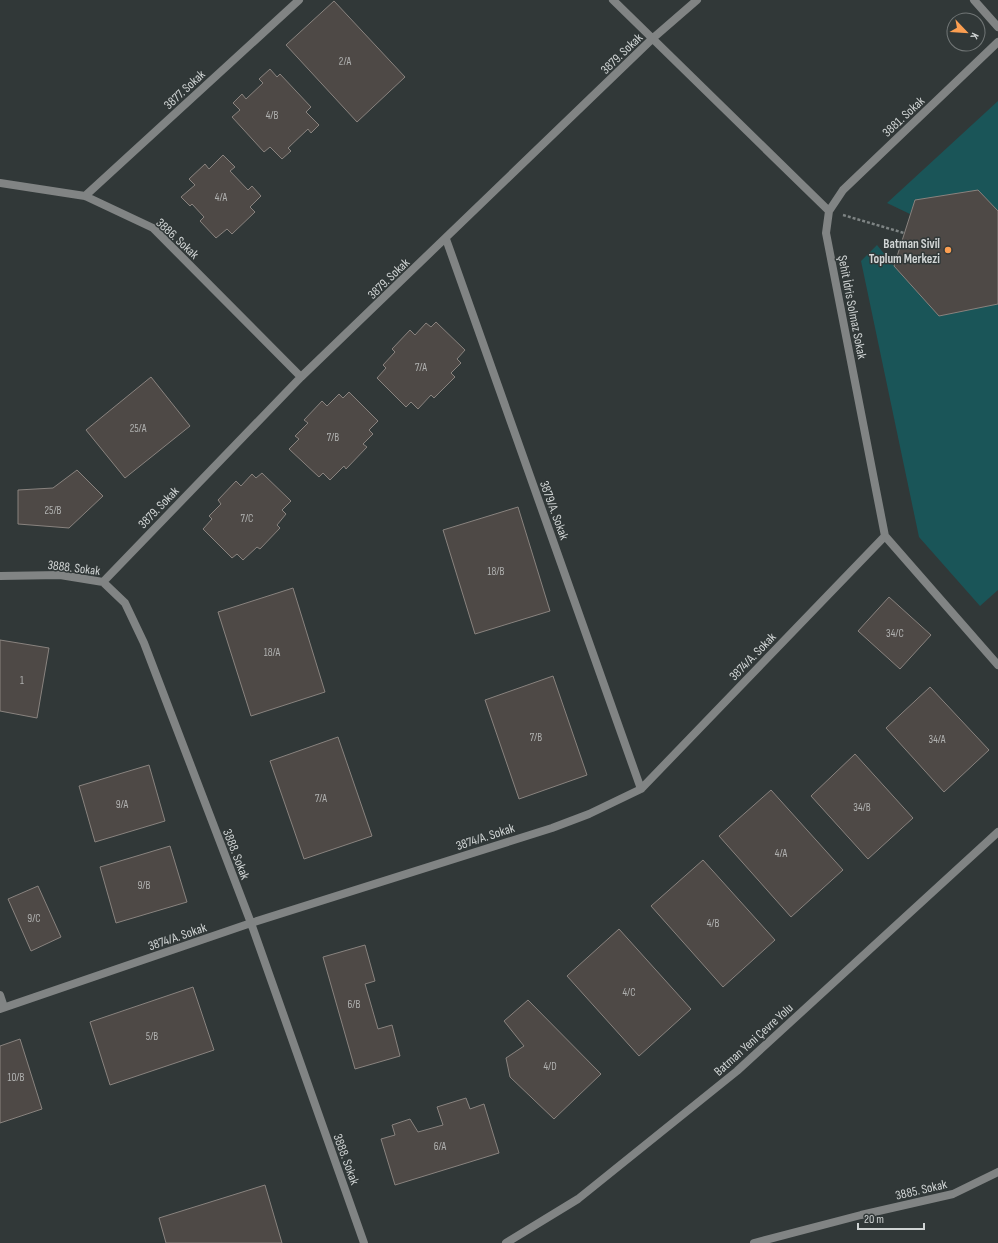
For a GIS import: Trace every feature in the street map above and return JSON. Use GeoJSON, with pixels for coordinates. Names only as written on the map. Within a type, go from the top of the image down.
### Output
{"type":"FeatureCollection","features":[{"type":"Feature","properties":{"kind":"street","name":"3877. Sokak"},"geometry":{"type":"LineString","coordinates":[[85,196],[299,0]]}},
{"type":"Feature","properties":{"kind":"street"},"geometry":{"type":"LineString","coordinates":[[613,0],[652,40],[829,211]]}},
{"type":"Feature","properties":{"kind":"street","name":"3879. Sokak"},"geometry":{"type":"LineString","coordinates":[[102,582],[301,377],[446,240],[652,40],[697,0]]}},
{"type":"Feature","properties":{"kind":"street"},"geometry":{"type":"LineString","coordinates":[[974,0],[998,27]]}},
{"type":"Feature","properties":{"kind":"street","name":"3881. Sokak"},"geometry":{"type":"LineString","coordinates":[[829,211],[843,190],[998,42]]}},
{"type":"Feature","properties":{"kind":"street","name":"3886. Sokak"},"geometry":{"type":"LineString","coordinates":[[0,183],[85,196],[153,228],[301,377]]}},
{"type":"Feature","properties":{"kind":"street","name":"Şehit İdris Solmaz Sokak"},"geometry":{"type":"LineString","coordinates":[[829,211],[826,233],[885,536],[998,666]]}},
{"type":"Feature","properties":{"kind":"street","name":"3879/A. Sokak"},"geometry":{"type":"LineString","coordinates":[[446,240],[641,789]]}},
{"type":"Feature","properties":{"kind":"street","name":"3874/A. Sokak"},"geometry":{"type":"LineString","coordinates":[[2,1008],[251,923],[552,828],[589,814],[641,789],[885,536]]}},
{"type":"Feature","properties":{"kind":"street","name":"3888. Sokak"},"geometry":{"type":"LineString","coordinates":[[0,576],[60,575],[102,582],[125,603],[144,643],[251,923],[364,1243]]}},
{"type":"Feature","properties":{"kind":"street","name":"Batman Yeni Çevre Yolu"},"geometry":{"type":"LineString","coordinates":[[506,1243],[578,1199],[738,1070],[998,832]]}},
{"type":"Feature","properties":{"kind":"street"},"geometry":{"type":"LineString","coordinates":[[0,995],[2,1008]]}},
{"type":"Feature","properties":{"kind":"street","name":"3885. Sokak"},"geometry":{"type":"LineString","coordinates":[[754,1243],[861,1215],[953,1194],[998,1172]]}},
{"type":"Feature","properties":{"kind":"path"},"geometry":{"type":"LineString","coordinates":[[829,211],[904,233]]}},
{"type":"Feature","properties":{"kind":"shaded area"},"geometry":{"type":"Polygon","coordinates":[[[998,101],[998,211],[978,190],[915,200],[910,214],[887,203],[998,101]]]}},
{"type":"Feature","properties":{"kind":"shaded area"},"geometry":{"type":"Polygon","coordinates":[[[877,245],[939,316],[998,304],[998,590],[980,606],[919,537],[861,261],[877,245]]]}},
{"type":"Feature","properties":{"kind":"building"},"geometry":{"type":"Polygon","coordinates":[[[334,1],[405,77],[357,122],[286,45],[334,1]]]}},
{"type":"Feature","properties":{"kind":"building"},"geometry":{"type":"Polygon","coordinates":[[[270,69],[277,77],[280,74],[311,107],[306,112],[319,125],[311,133],[308,129],[288,148],[291,151],[282,159],[270,147],[264,152],[232,117],[240,110],[233,103],[242,94],[246,99],[263,83],[259,79],[270,69]]]}},
{"type":"Feature","properties":{"kind":"building"},"geometry":{"type":"Polygon","coordinates":[[[223,155],[235,167],[230,171],[248,190],[252,186],[261,196],[250,207],[255,212],[232,234],[227,229],[216,238],[200,221],[204,217],[192,204],[190,206],[181,197],[195,185],[189,179],[205,164],[209,169],[223,155]]]}},
{"type":"Feature","properties":{"kind":"building","name":"Batman Sivil Toplum Merkezi"},"geometry":{"type":"Polygon","coordinates":[[[978,190],[998,211],[998,304],[939,316],[894,266],[915,200],[978,190]]]}},
{"type":"Feature","properties":{"kind":"building"},"geometry":{"type":"Polygon","coordinates":[[[436,322],[465,350],[457,359],[461,363],[451,373],[455,377],[434,398],[431,395],[418,409],[411,402],[406,407],[377,378],[386,368],[383,365],[395,352],[392,349],[410,330],[415,335],[426,323],[431,327],[436,322]]]}},
{"type":"Feature","properties":{"kind":"building"},"geometry":{"type":"Polygon","coordinates":[[[151,377],[190,426],[125,478],[86,430],[151,377]]]}},
{"type":"Feature","properties":{"kind":"building"},"geometry":{"type":"Polygon","coordinates":[[[349,392],[378,421],[369,430],[373,434],[363,444],[367,447],[346,469],[344,466],[330,480],[323,473],[319,477],[289,449],[299,439],[295,436],[308,423],[304,420],[322,401],[327,406],[339,394],[343,398],[349,392]]]}},
{"type":"Feature","properties":{"kind":"building"},"geometry":{"type":"Polygon","coordinates":[[[77,470],[103,496],[69,528],[18,524],[18,490],[53,488],[77,470]]]}},
{"type":"Feature","properties":{"kind":"building"},"geometry":{"type":"Polygon","coordinates":[[[262,473],[291,501],[282,510],[286,514],[277,525],[280,528],[260,549],[257,547],[243,560],[237,554],[232,558],[203,529],[212,519],[209,516],[221,504],[218,500],[236,481],[241,486],[252,474],[256,478],[262,473]]]}},
{"type":"Feature","properties":{"kind":"building"},"geometry":{"type":"Polygon","coordinates":[[[518,507],[550,611],[475,634],[443,530],[518,507]]]}},
{"type":"Feature","properties":{"kind":"building"},"geometry":{"type":"Polygon","coordinates":[[[293,588],[325,692],[251,716],[218,612],[293,588]]]}},
{"type":"Feature","properties":{"kind":"building"},"geometry":{"type":"Polygon","coordinates":[[[889,597],[931,635],[900,669],[858,631],[889,597]]]}},
{"type":"Feature","properties":{"kind":"building"},"geometry":{"type":"Polygon","coordinates":[[[0,640],[49,648],[37,718],[0,711],[0,640]]]}},
{"type":"Feature","properties":{"kind":"building"},"geometry":{"type":"Polygon","coordinates":[[[553,676],[587,775],[519,799],[485,700],[553,676]]]}},
{"type":"Feature","properties":{"kind":"building"},"geometry":{"type":"Polygon","coordinates":[[[930,687],[989,750],[944,792],[886,728],[930,687]]]}},
{"type":"Feature","properties":{"kind":"building"},"geometry":{"type":"Polygon","coordinates":[[[338,737],[372,836],[304,859],[270,761],[338,737]]]}},
{"type":"Feature","properties":{"kind":"building"},"geometry":{"type":"Polygon","coordinates":[[[855,754],[913,818],[868,859],[811,796],[855,754]]]}},
{"type":"Feature","properties":{"kind":"building"},"geometry":{"type":"Polygon","coordinates":[[[149,765],[165,821],[95,842],[79,786],[149,765]]]}},
{"type":"Feature","properties":{"kind":"building"},"geometry":{"type":"Polygon","coordinates":[[[771,790],[843,870],[791,917],[719,836],[771,790]]]}},
{"type":"Feature","properties":{"kind":"building"},"geometry":{"type":"Polygon","coordinates":[[[170,846],[187,902],[116,923],[100,867],[170,846]]]}},
{"type":"Feature","properties":{"kind":"building"},"geometry":{"type":"Polygon","coordinates":[[[703,860],[775,940],[723,987],[651,906],[703,860]]]}},
{"type":"Feature","properties":{"kind":"building"},"geometry":{"type":"Polygon","coordinates":[[[38,886],[61,937],[31,951],[8,899],[38,886]]]}},
{"type":"Feature","properties":{"kind":"building"},"geometry":{"type":"Polygon","coordinates":[[[619,929],[691,1009],[639,1056],[567,976],[619,929]]]}},
{"type":"Feature","properties":{"kind":"building"},"geometry":{"type":"Polygon","coordinates":[[[365,945],[375,981],[365,984],[378,1029],[392,1025],[400,1056],[355,1069],[323,957],[365,945]]]}},
{"type":"Feature","properties":{"kind":"building"},"geometry":{"type":"Polygon","coordinates":[[[193,987],[214,1050],[110,1085],[90,1022],[193,987]]]}},
{"type":"Feature","properties":{"kind":"building"},"geometry":{"type":"Polygon","coordinates":[[[528,1000],[601,1074],[554,1119],[510,1077],[506,1058],[524,1046],[504,1021],[528,1000]]]}},
{"type":"Feature","properties":{"kind":"building"},"geometry":{"type":"Polygon","coordinates":[[[20,1039],[42,1109],[0,1123],[0,1046],[20,1039]]]}},
{"type":"Feature","properties":{"kind":"building"},"geometry":{"type":"Polygon","coordinates":[[[466,1098],[470,1109],[484,1104],[499,1153],[395,1185],[381,1139],[395,1135],[392,1125],[410,1119],[418,1132],[443,1125],[437,1107],[466,1098]]]}},
{"type":"Feature","properties":{"kind":"building"},"geometry":{"type":"Polygon","coordinates":[[[265,1185],[282,1243],[166,1243],[159,1218],[265,1185]]]}},
{"type":"Feature","properties":{"kind":"place","name":"Batman Sivil Toplum Merkezi"},"geometry":{"type":"Point","coordinates":[948,250]}}]}
